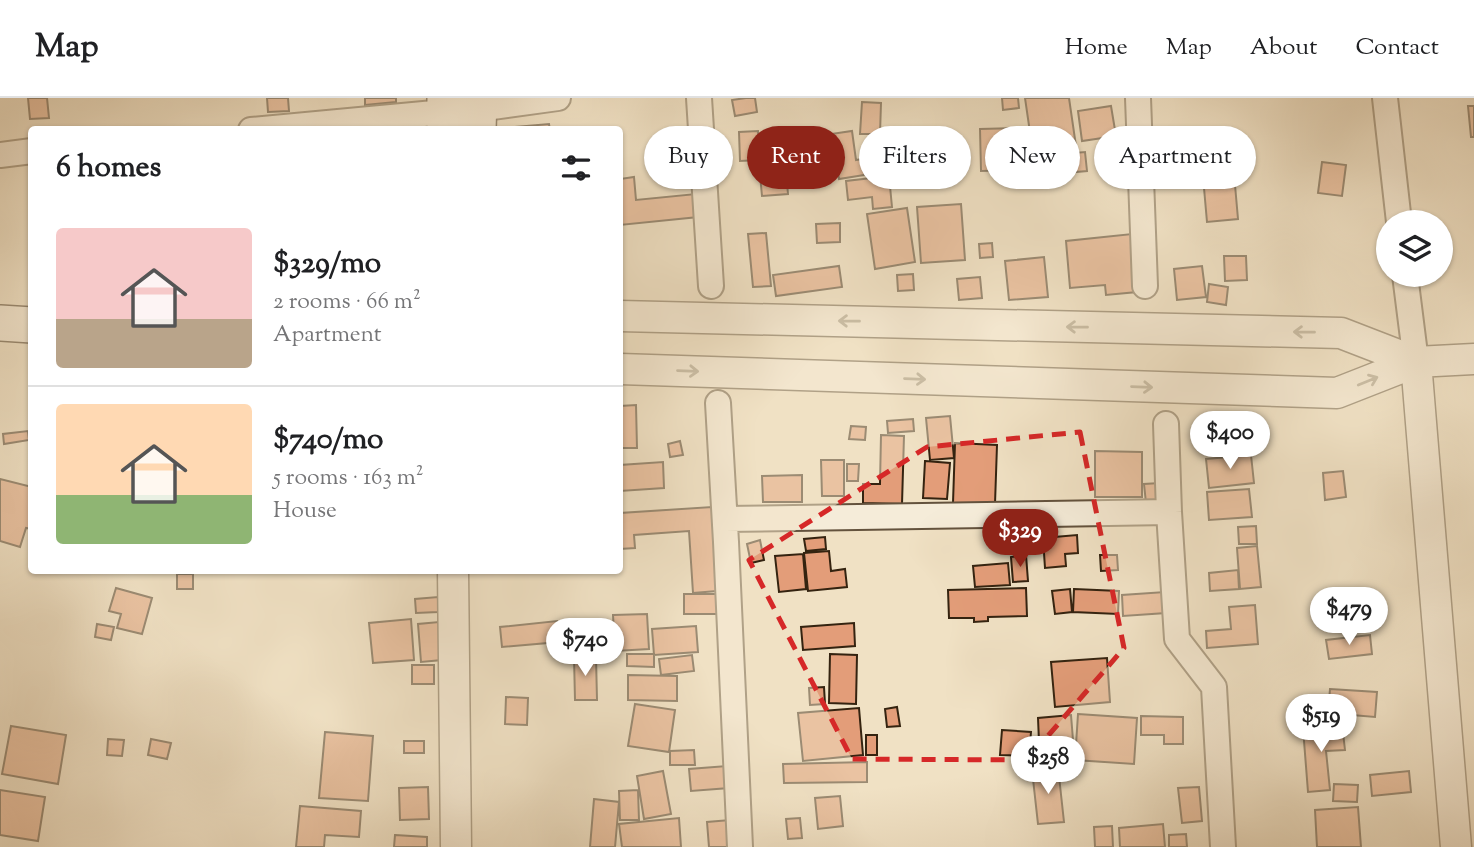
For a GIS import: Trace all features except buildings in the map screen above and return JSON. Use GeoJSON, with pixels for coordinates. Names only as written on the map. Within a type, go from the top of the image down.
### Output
{"type":"FeatureCollection","features":[{"type":"Feature","properties":{"kind":"main road"},"geometry":{"type":"LineString","coordinates":[[0,323],[28,325]]}},
{"type":"Feature","properties":{"kind":"street"},"geometry":{"type":"LineString","coordinates":[[301,126],[462,113],[558,98]]}},
{"type":"Feature","properties":{"kind":"street"},"geometry":{"type":"LineString","coordinates":[[699,98],[711,286]]}},
{"type":"Feature","properties":{"kind":"street"},"geometry":{"type":"LineString","coordinates":[[1138,98],[1145,286]]}},
{"type":"Feature","properties":{"kind":"street"},"geometry":{"type":"LineString","coordinates":[[1385,98],[1398,210]]}},
{"type":"Feature","properties":{"kind":"street"},"geometry":{"type":"LineString","coordinates":[[0,155],[28,152]]}},
{"type":"Feature","properties":{"kind":"street"},"geometry":{"type":"LineString","coordinates":[[1407,287],[1416,362],[1456,847]]}},
{"type":"Feature","properties":{"kind":"street"},"geometry":{"type":"LineString","coordinates":[[623,316],[1341,332],[1416,362]]}},
{"type":"Feature","properties":{"kind":"street"},"geometry":{"type":"LineString","coordinates":[[623,369],[1337,393],[1416,362],[1474,359]]}},
{"type":"Feature","properties":{"kind":"street"},"geometry":{"type":"LineString","coordinates":[[718,404],[740,847]]}},
{"type":"Feature","properties":{"kind":"street"},"geometry":{"type":"LineString","coordinates":[[1166,424],[1177,639],[1214,687],[1223,847]]}},
{"type":"Feature","properties":{"kind":"street"},"geometry":{"type":"LineString","coordinates":[[725,519],[1169,512]]}},
{"type":"Feature","properties":{"kind":"street"},"geometry":{"type":"LineString","coordinates":[[453,574],[456,847]]}},
{"type":"Feature","properties":{"kind":"highlighted area"},"geometry":{"type":"Polygon","coordinates":[[[1080,432],[1124,648],[1027,760],[852,759],[749,560],[927,447],[1080,432]]]}}]}
